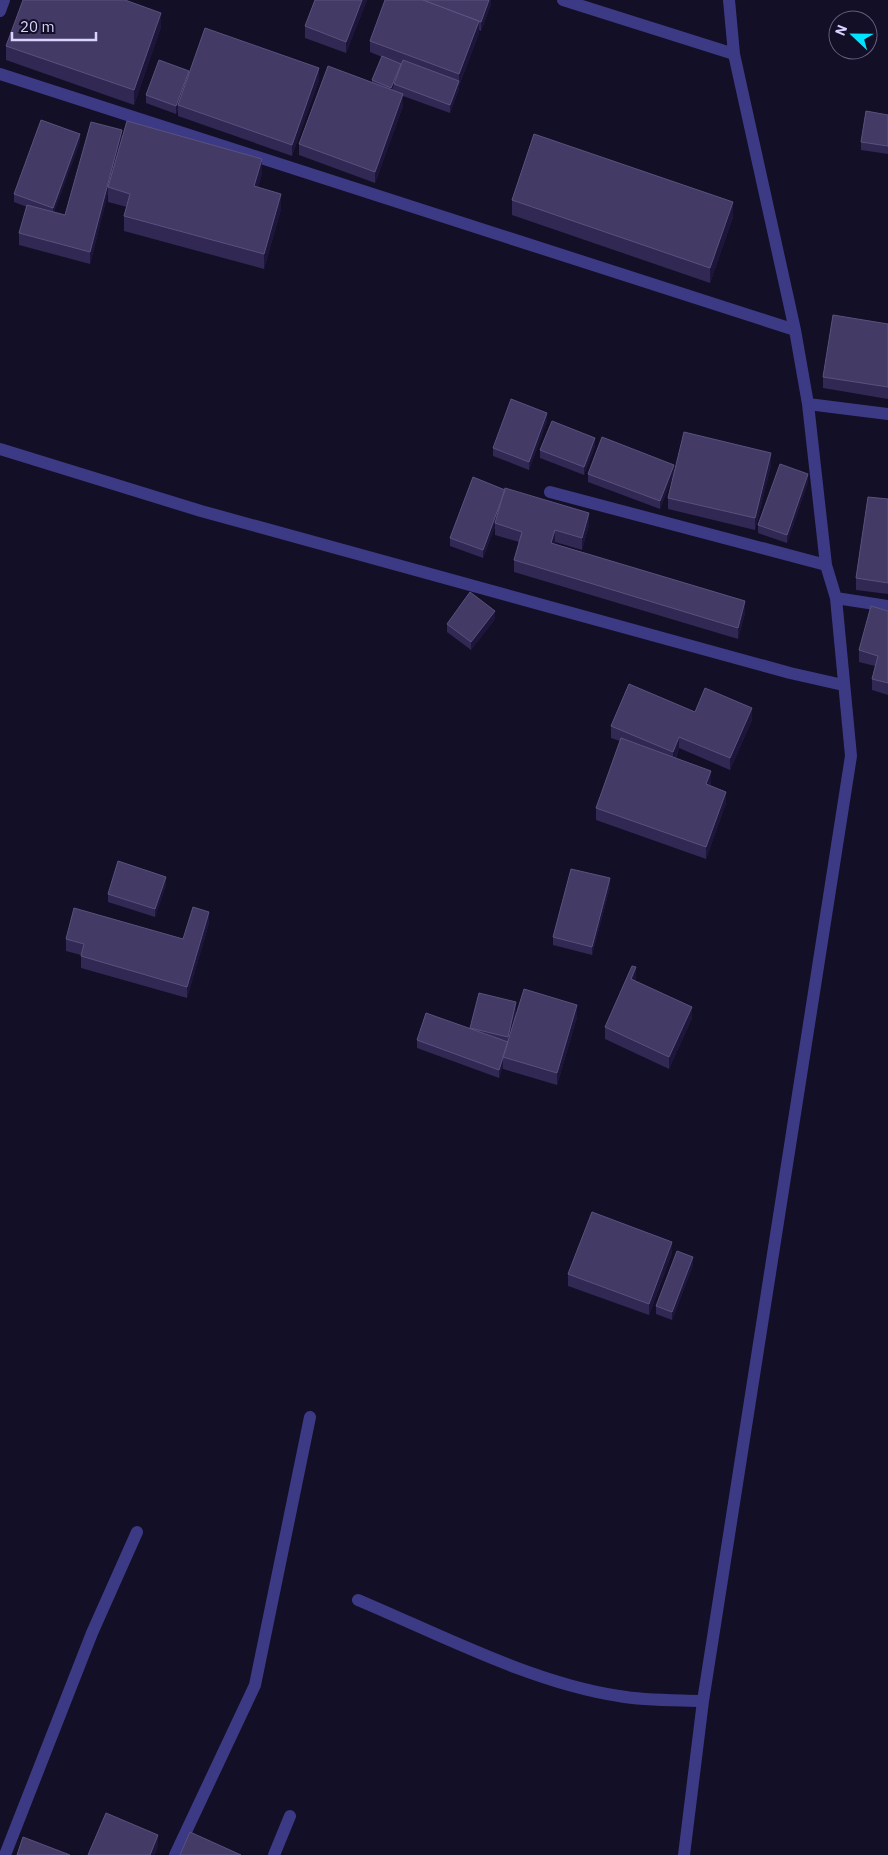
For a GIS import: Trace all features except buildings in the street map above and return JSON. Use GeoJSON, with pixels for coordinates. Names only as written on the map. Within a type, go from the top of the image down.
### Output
{"type":"FeatureCollection","features":[{"type":"Feature","properties":{"kind":"street"},"geometry":{"type":"LineString","coordinates":[[0,11],[4,0]]}},
{"type":"Feature","properties":{"kind":"street"},"geometry":{"type":"LineString","coordinates":[[563,0],[734,54]]}},
{"type":"Feature","properties":{"kind":"street"},"geometry":{"type":"LineString","coordinates":[[684,1855],[703,1701],[851,756],[836,598],[826,565],[808,404],[795,330],[734,54],[729,0]]}},
{"type":"Feature","properties":{"kind":"street"},"geometry":{"type":"LineString","coordinates":[[0,74],[795,330]]}},
{"type":"Feature","properties":{"kind":"street"},"geometry":{"type":"LineString","coordinates":[[808,404],[888,414]]}},
{"type":"Feature","properties":{"kind":"street"},"geometry":{"type":"LineString","coordinates":[[0,449],[201,511],[781,671],[843,685]]}},
{"type":"Feature","properties":{"kind":"street"},"geometry":{"type":"LineString","coordinates":[[550,492],[826,565]]}},
{"type":"Feature","properties":{"kind":"street"},"geometry":{"type":"LineString","coordinates":[[836,598],[888,606]]}},
{"type":"Feature","properties":{"kind":"street"},"geometry":{"type":"LineString","coordinates":[[175,1855],[255,1685],[310,1417]]}},
{"type":"Feature","properties":{"kind":"street"},"geometry":{"type":"LineString","coordinates":[[5,1855],[92,1633],[137,1532]]}},
{"type":"Feature","properties":{"kind":"street"},"geometry":{"type":"LineString","coordinates":[[358,1600],[520,1668],[568,1684],[619,1696],[703,1701]]}},
{"type":"Feature","properties":{"kind":"street"},"geometry":{"type":"LineString","coordinates":[[274,1855],[290,1816]]}}]}
